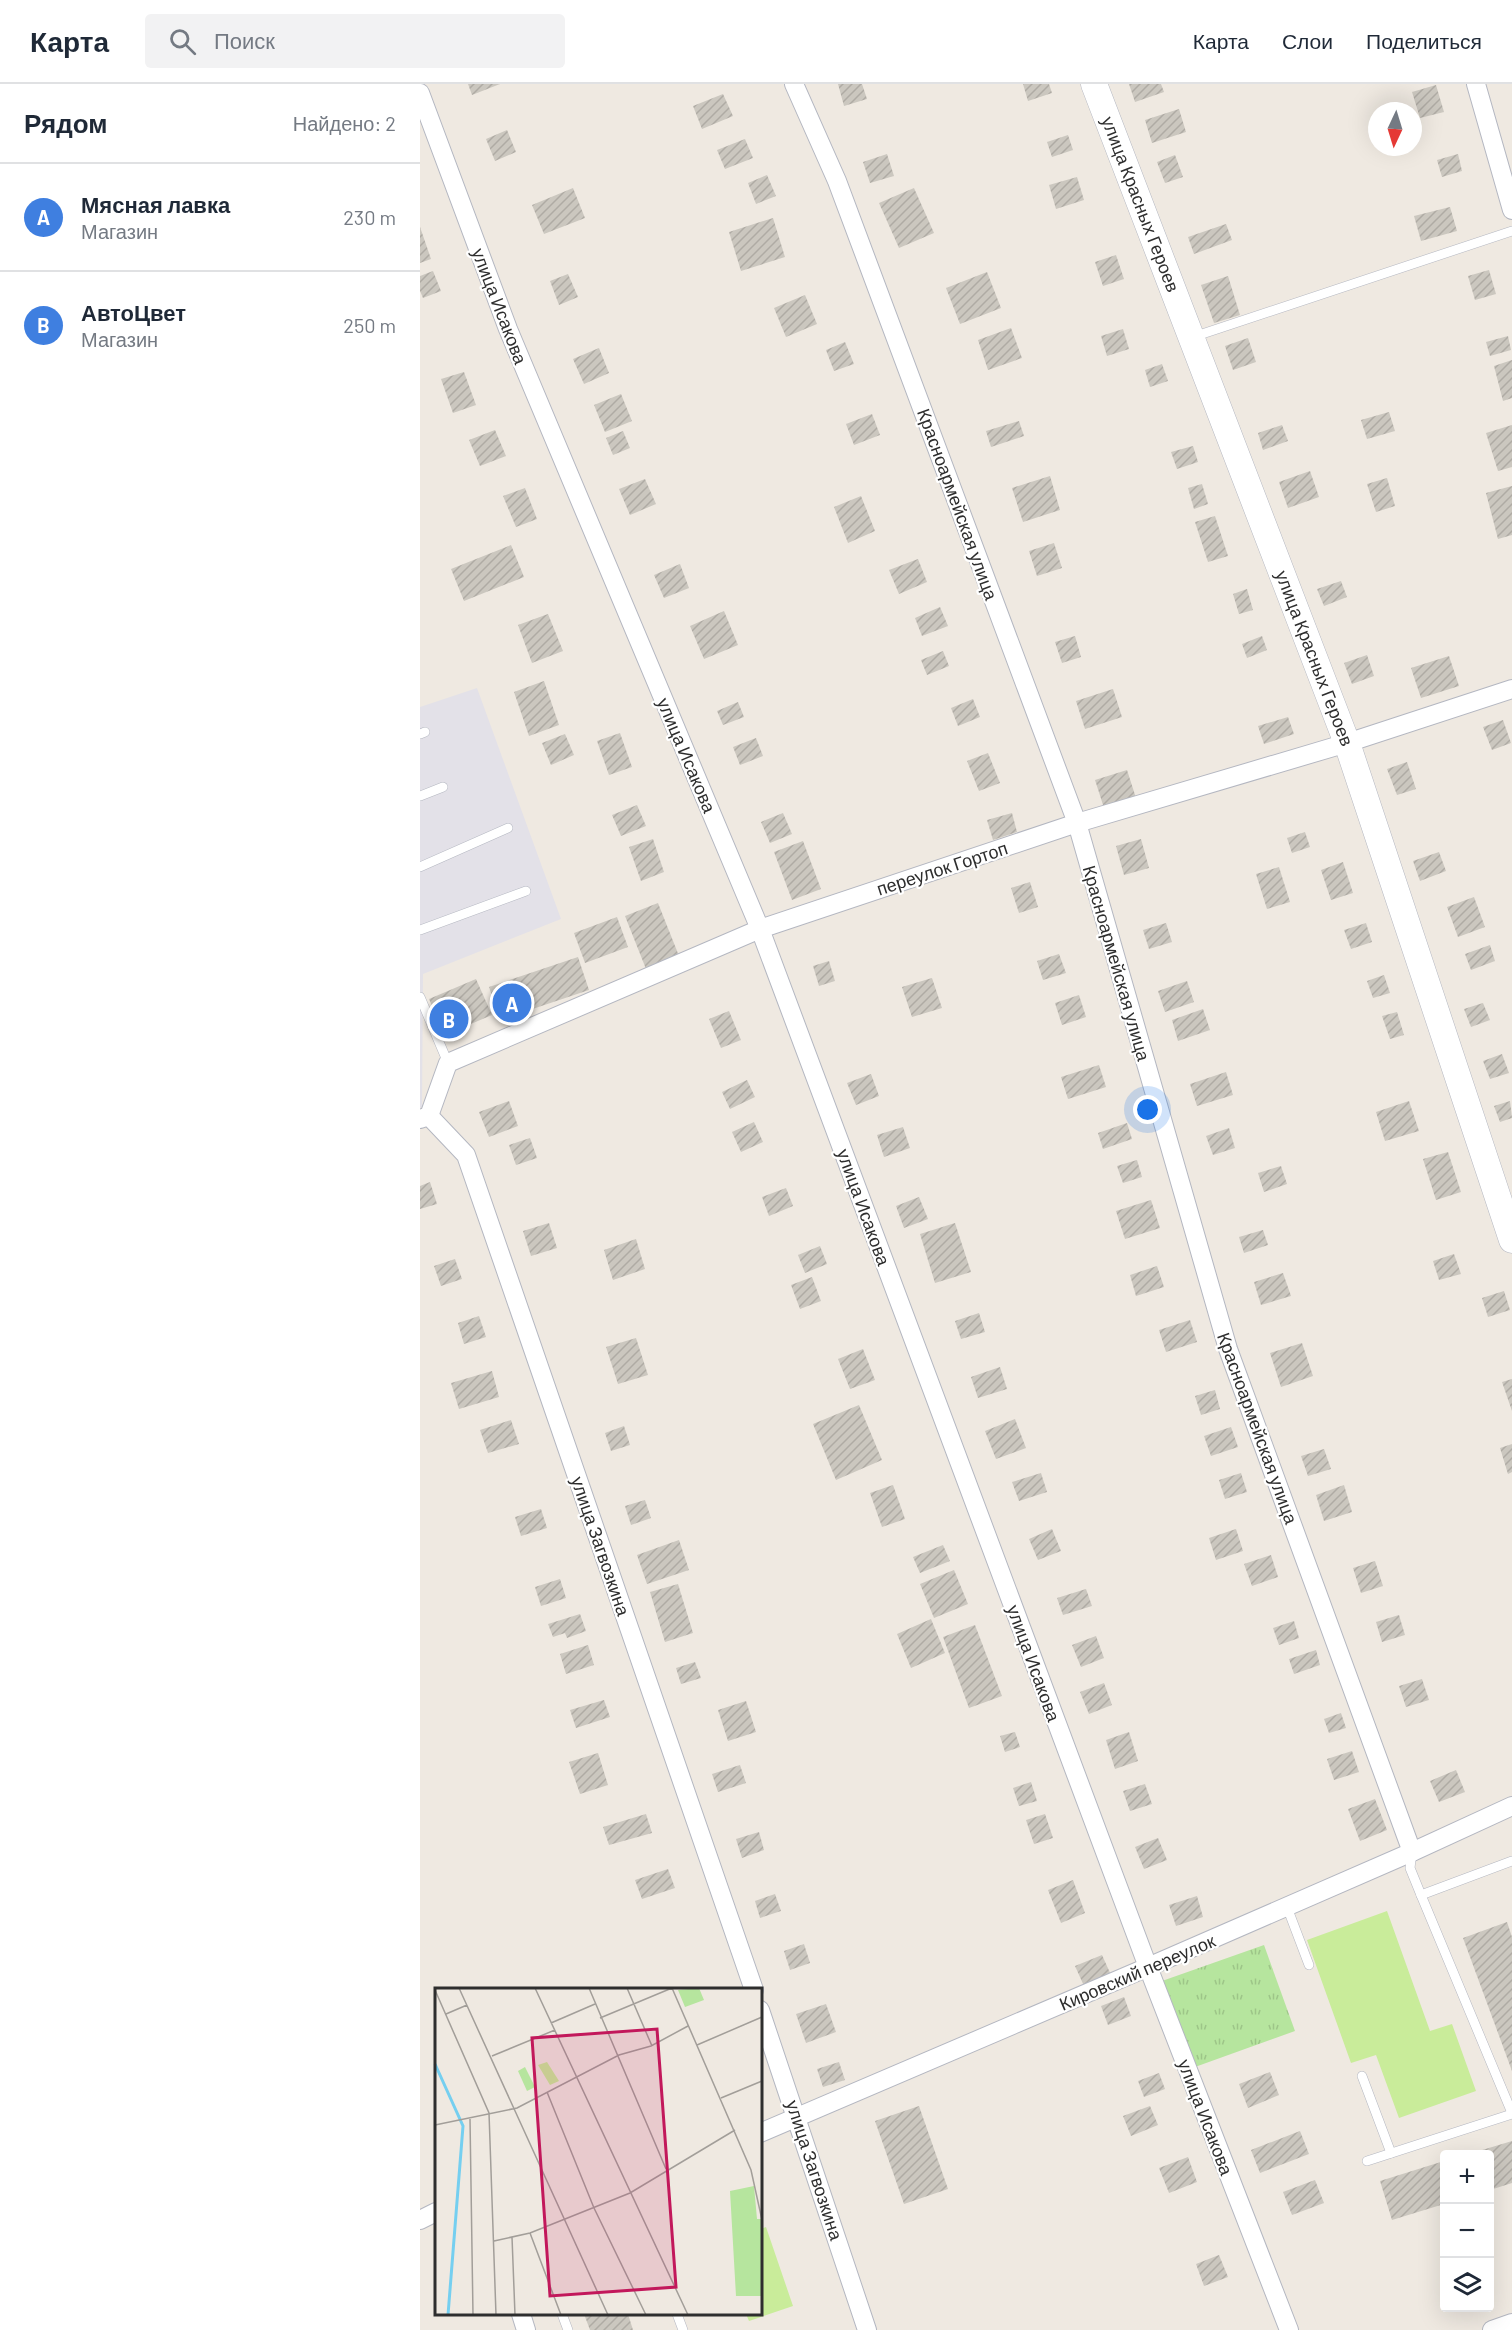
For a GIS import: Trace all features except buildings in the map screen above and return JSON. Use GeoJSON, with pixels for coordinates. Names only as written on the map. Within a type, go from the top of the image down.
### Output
{"type":"FeatureCollection","features":[{"type":"Feature","properties":{"kind":"main road","name":"улица Красных Героев"},"geometry":{"type":"LineString","coordinates":[[1094,84],[1347,743],[1512,1240]]}},
{"type":"Feature","properties":{"kind":"street","name":"Красноармейская улица"},"geometry":{"type":"LineString","coordinates":[[794,84],[837,181],[1077,823],[1228,1349],[1412,1852]]}},
{"type":"Feature","properties":{"kind":"street"},"geometry":{"type":"LineString","coordinates":[[1476,84],[1512,210]]}},
{"type":"Feature","properties":{"kind":"street","name":"улица Исакова"},"geometry":{"type":"LineString","coordinates":[[420,93],[508,329],[760,928],[1148,1967],[1289,2330]]}},
{"type":"Feature","properties":{"kind":"street","name":"переулок Гортоп"},"geometry":{"type":"LineString","coordinates":[[447,1063],[760,928],[1077,823],[1347,743],[1512,689]]}},
{"type":"Feature","properties":{"kind":"street"},"geometry":{"type":"LineString","coordinates":[[424,1117],[447,1063]]}},
{"type":"Feature","properties":{"kind":"street","name":"улица Загвозкина"},"geometry":{"type":"LineString","coordinates":[[424,1117],[466,1155],[754,1988]]}},
{"type":"Feature","properties":{"kind":"street","name":"Кировский переулок"},"geometry":{"type":"LineString","coordinates":[[762,2132],[1287,1907],[1512,1806]]}},
{"type":"Feature","properties":{"kind":"street","name":"улица Загвозкина"},"geometry":{"type":"LineString","coordinates":[[762,2016],[867,2330]]}},
{"type":"Feature","properties":{"kind":"street"},"geometry":{"type":"LineString","coordinates":[[420,2220],[435,2212]]}},
{"type":"Feature","properties":{"kind":"street"},"geometry":{"type":"LineString","coordinates":[[521,2315],[526,2330]]}},
{"type":"Feature","properties":{"kind":"street"},"geometry":{"type":"LineString","coordinates":[[1492,2330],[1512,2323]]}},
{"type":"Feature","properties":{"kind":"lane"},"geometry":{"type":"LineString","coordinates":[[1192,338],[1512,231]]}},
{"type":"Feature","properties":{"kind":"lane"},"geometry":{"type":"LineString","coordinates":[[420,796],[443,788]]}},
{"type":"Feature","properties":{"kind":"lane"},"geometry":{"type":"LineString","coordinates":[[420,867],[508,828]]}},
{"type":"Feature","properties":{"kind":"lane"},"geometry":{"type":"LineString","coordinates":[[420,930],[526,891]]}},
{"type":"Feature","properties":{"kind":"lane"},"geometry":{"type":"LineString","coordinates":[[420,997],[447,1063]]}},
{"type":"Feature","properties":{"kind":"lane"},"geometry":{"type":"LineString","coordinates":[[1367,2161],[1512,2114],[1410,1868],[1412,1852]]}},
{"type":"Feature","properties":{"kind":"lane"},"geometry":{"type":"LineString","coordinates":[[1421,1895],[1512,1862]]}},
{"type":"Feature","properties":{"kind":"lane"},"geometry":{"type":"LineString","coordinates":[[1287,1907],[1309,1965]]}},
{"type":"Feature","properties":{"kind":"lane"},"geometry":{"type":"LineString","coordinates":[[1362,2076],[1391,2153]]}},
{"type":"Feature","properties":{"kind":"lane"},"geometry":{"type":"LineString","coordinates":[[563,2315],[568,2330]]}},
{"type":"Feature","properties":{"kind":"lane"},"geometry":{"type":"LineString","coordinates":[[678,2315],[683,2330]]}},
{"type":"Feature","properties":{"kind":"shaded area"},"geometry":{"type":"Polygon","coordinates":[[[477,688],[561,919],[423,974],[422,1107],[420,1108],[420,707],[477,688]]]}},
{"type":"Feature","properties":{"kind":"green space"},"geometry":{"type":"Polygon","coordinates":[[[1387,1911],[1430,2031],[1452,2024],[1476,2091],[1399,2118],[1376,2055],[1351,2063],[1307,1940],[1387,1911]]]}},
{"type":"Feature","properties":{"kind":"green space"},"geometry":{"type":"Polygon","coordinates":[[[1264,1945],[1295,2031],[1195,2067],[1162,1981],[1264,1945]]]}},
{"type":"Feature","properties":{"kind":"green space"},"geometry":{"type":"Polygon","coordinates":[[[766,2227],[793,2306],[749,2321],[746,2315],[762,2315],[762,2229],[766,2227]]]}},
{"type":"Feature","properties":{"kind":"place","name":"Мясная лавка"},"geometry":{"type":"Point","coordinates":[512,1003]}},
{"type":"Feature","properties":{"kind":"place","name":"АвтоЦвет"},"geometry":{"type":"Point","coordinates":[449,1019]}}]}
